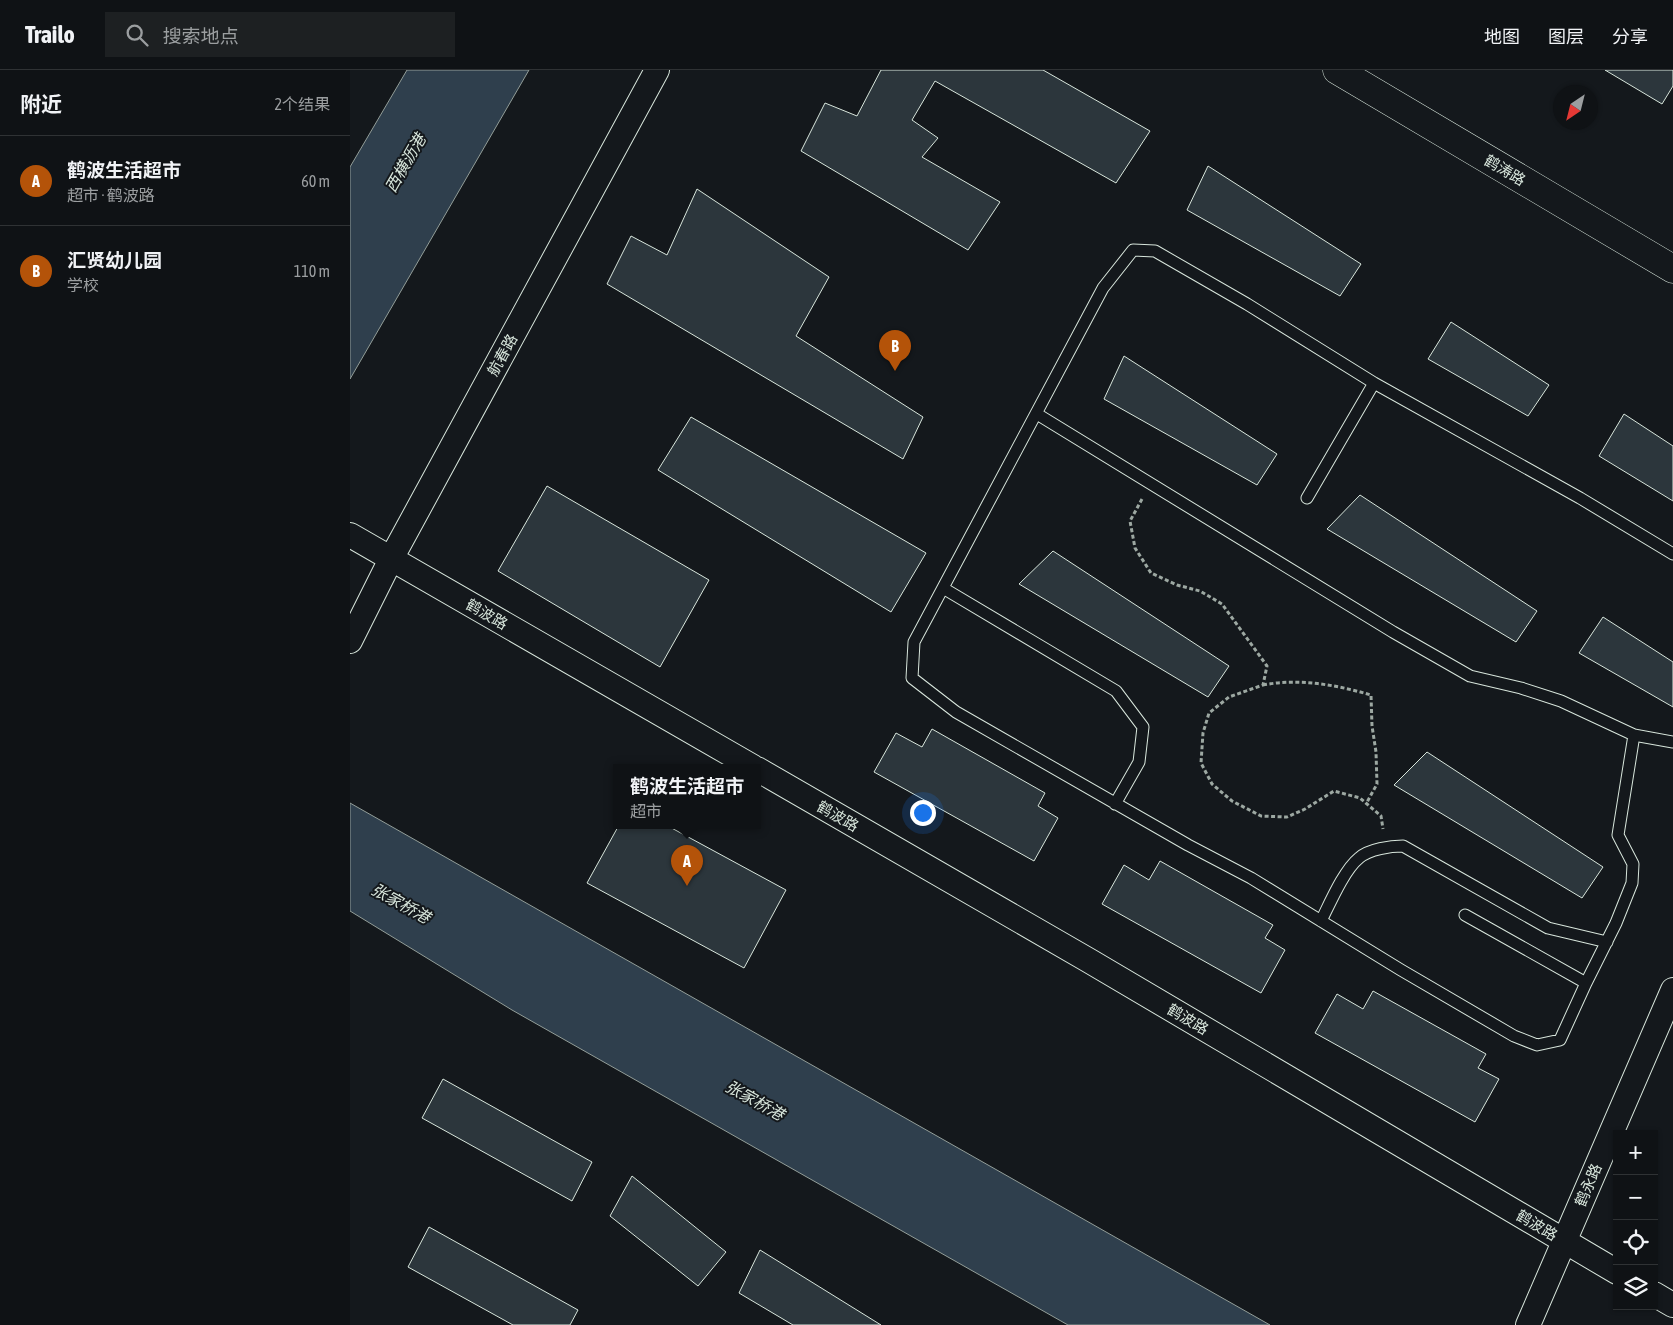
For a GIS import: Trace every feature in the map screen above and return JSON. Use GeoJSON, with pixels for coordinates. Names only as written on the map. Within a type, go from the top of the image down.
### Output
{"type":"FeatureCollection","features":[{"type":"Feature","properties":{"kind":"street","name":"航春路"},"geometry":{"type":"LineString","coordinates":[[350,641],[391,559],[657,70]]}},
{"type":"Feature","properties":{"kind":"street","name":"鹤涛路"},"geometry":{"type":"LineString","coordinates":[[1337,70],[1673,269]]}},
{"type":"Feature","properties":{"kind":"street","name":"鹤波路"},"geometry":{"type":"LineString","coordinates":[[350,535],[748,764]]}},
{"type":"Feature","properties":{"kind":"street","name":"鹤波路"},"geometry":{"type":"LineString","coordinates":[[761,771],[1088,960],[1613,1270]]}},
{"type":"Feature","properties":{"kind":"street","name":"鹤永路"},"geometry":{"type":"LineString","coordinates":[[1528,1325],[1673,990]]}},
{"type":"Feature","properties":{"kind":"street"},"geometry":{"type":"LineString","coordinates":[[1658,1296],[1673,1305]]}},
{"type":"Feature","properties":{"kind":"lane"},"geometry":{"type":"LineString","coordinates":[[1634,735],[1618,834],[1633,864],[1632,884],[1616,923],[1560,1040],[1537,1045],[1514,1036],[1401,970],[1251,878],[1188,845],[956,712],[912,678],[914,642],[1103,288],[1133,250],[1155,251],[1247,304],[1374,384],[1580,498],[1673,554]]}},
{"type":"Feature","properties":{"kind":"lane"},"geometry":{"type":"LineString","coordinates":[[1307,498],[1374,384]]}},
{"type":"Feature","properties":{"kind":"lane"},"geometry":{"type":"LineString","coordinates":[[1036,414],[1393,632],[1470,676],[1521,688],[1560,701],[1634,735],[1673,742]]}},
{"type":"Feature","properties":{"kind":"lane"},"geometry":{"type":"LineString","coordinates":[[943,588],[1116,691],[1143,727],[1140,762],[1116,804]]}},
{"type":"Feature","properties":{"kind":"lane"},"geometry":{"type":"LineString","coordinates":[[1321,921],[1342,880],[1359,857],[1386,846],[1403,846],[1548,928],[1607,942]]}},
{"type":"Feature","properties":{"kind":"lane"},"geometry":{"type":"LineString","coordinates":[[1464,915],[1586,983]]}},
{"type":"Feature","properties":{"kind":"path"},"geometry":{"type":"LineString","coordinates":[[1150,483],[1130,521],[1135,548],[1151,573],[1177,585],[1200,591],[1222,604],[1267,666],[1263,685]]}},
{"type":"Feature","properties":{"kind":"path"},"geometry":{"type":"LineString","coordinates":[[1366,804],[1376,784],[1376,752],[1372,726],[1371,695],[1345,688],[1279,682],[1263,685],[1229,697],[1209,713],[1203,733],[1201,763],[1212,784],[1232,801],[1261,816],[1288,817],[1306,809],[1334,791],[1360,798],[1366,804],[1381,816],[1386,846]]}},
{"type":"Feature","properties":{"kind":"water","name":"西横沥港"},"geometry":{"type":"Polygon","coordinates":[[[407,70],[529,70],[350,379],[350,167],[407,70]]]}},
{"type":"Feature","properties":{"kind":"water","name":"张家桥港"},"geometry":{"type":"Polygon","coordinates":[[[350,803],[1270,1325],[1068,1325],[512,1010],[350,911],[350,803]]]}},
{"type":"Feature","properties":{"kind":"building"},"geometry":{"type":"Polygon","coordinates":[[[881,70],[1043,70],[1150,131],[1116,183],[935,81],[912,120],[938,138],[922,157],[1000,202],[968,250],[801,151],[825,103],[857,116],[881,70]]]}},
{"type":"Feature","properties":{"kind":"building"},"geometry":{"type":"Polygon","coordinates":[[[1605,70],[1673,70],[1673,86],[1662,104],[1605,70]]]}},
{"type":"Feature","properties":{"kind":"building"},"geometry":{"type":"Polygon","coordinates":[[[1208,166],[1361,264],[1340,296],[1187,210],[1208,166]]]}},
{"type":"Feature","properties":{"kind":"building"},"geometry":{"type":"Polygon","coordinates":[[[697,189],[829,277],[796,336],[923,417],[903,459],[607,284],[631,236],[667,255],[697,189]]]}},
{"type":"Feature","properties":{"kind":"building"},"geometry":{"type":"Polygon","coordinates":[[[1451,322],[1549,385],[1528,416],[1428,359],[1451,322]]]}},
{"type":"Feature","properties":{"kind":"building"},"geometry":{"type":"Polygon","coordinates":[[[1124,356],[1277,454],[1257,485],[1104,399],[1124,356]]]}},
{"type":"Feature","properties":{"kind":"building"},"geometry":{"type":"Polygon","coordinates":[[[1624,414],[1673,446],[1673,501],[1599,456],[1624,414]]]}},
{"type":"Feature","properties":{"kind":"building"},"geometry":{"type":"Polygon","coordinates":[[[691,417],[926,553],[891,612],[658,470],[691,417]]]}},
{"type":"Feature","properties":{"kind":"building"},"geometry":{"type":"Polygon","coordinates":[[[547,486],[709,580],[660,667],[498,571],[547,486]]]}},
{"type":"Feature","properties":{"kind":"building"},"geometry":{"type":"Polygon","coordinates":[[[1360,495],[1537,611],[1516,642],[1327,529],[1360,495]]]}},
{"type":"Feature","properties":{"kind":"building"},"geometry":{"type":"Polygon","coordinates":[[[1053,551],[1229,666],[1208,697],[1019,584],[1053,551]]]}},
{"type":"Feature","properties":{"kind":"building"},"geometry":{"type":"Polygon","coordinates":[[[1603,617],[1673,662],[1673,707],[1579,653],[1603,617]]]}},
{"type":"Feature","properties":{"kind":"building"},"geometry":{"type":"Polygon","coordinates":[[[932,729],[1045,793],[1038,806],[1058,818],[1034,861],[874,772],[896,733],[922,747],[932,729]]]}},
{"type":"Feature","properties":{"kind":"building"},"geometry":{"type":"Polygon","coordinates":[[[1427,752],[1603,867],[1582,898],[1394,785],[1427,752]]]}},
{"type":"Feature","properties":{"kind":"building"},"geometry":{"type":"Polygon","coordinates":[[[617,829],[673,829],[786,890],[744,968],[587,883],[617,829]]]}},
{"type":"Feature","properties":{"kind":"building"},"geometry":{"type":"Polygon","coordinates":[[[1160,861],[1273,925],[1265,938],[1285,950],[1261,993],[1102,904],[1124,865],[1149,880],[1160,861]]]}},
{"type":"Feature","properties":{"kind":"building"},"geometry":{"type":"Polygon","coordinates":[[[1373,991],[1486,1054],[1478,1068],[1499,1079],[1475,1122],[1315,1033],[1337,994],[1363,1009],[1373,991]]]}},
{"type":"Feature","properties":{"kind":"building"},"geometry":{"type":"Polygon","coordinates":[[[443,1079],[592,1162],[572,1201],[422,1118],[443,1079]]]}},
{"type":"Feature","properties":{"kind":"building"},"geometry":{"type":"Polygon","coordinates":[[[632,1176],[726,1252],[698,1286],[610,1216],[632,1176]]]}},
{"type":"Feature","properties":{"kind":"building"},"geometry":{"type":"Polygon","coordinates":[[[429,1227],[578,1310],[570,1325],[513,1325],[408,1267],[429,1227]]]}},
{"type":"Feature","properties":{"kind":"building"},"geometry":{"type":"Polygon","coordinates":[[[760,1250],[881,1325],[793,1325],[739,1293],[760,1250]]]}},
{"type":"Feature","properties":{"kind":"place","name":"汇贤幼儿园"},"geometry":{"type":"Point","coordinates":[895,371]}},
{"type":"Feature","properties":{"kind":"place","name":"鹤波生活超市"},"geometry":{"type":"Point","coordinates":[687,886]}}]}
